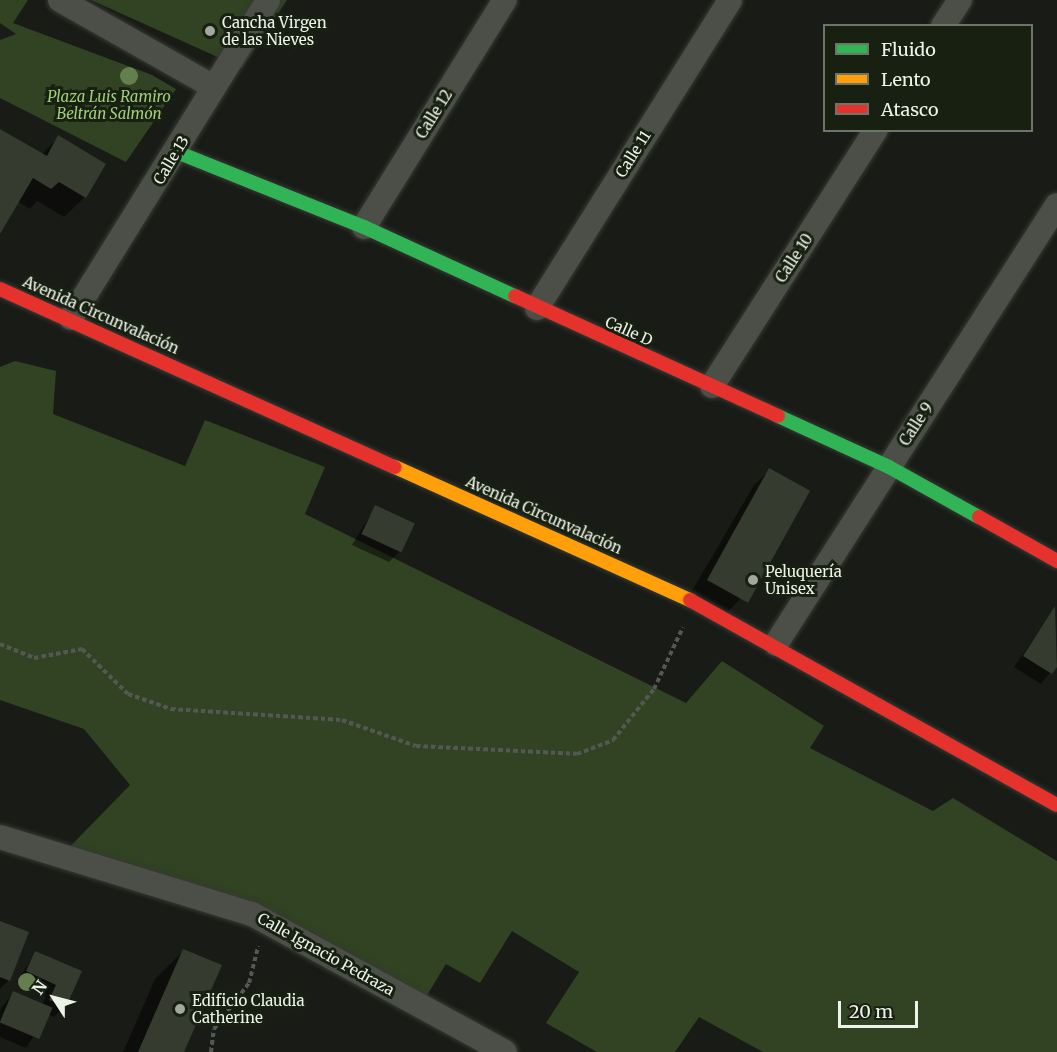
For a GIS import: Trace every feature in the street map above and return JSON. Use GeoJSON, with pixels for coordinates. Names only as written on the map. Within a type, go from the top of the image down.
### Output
{"type":"FeatureCollection","features":[{"type":"Feature","properties":{"kind":"street"},"geometry":{"type":"LineString","coordinates":[[60,0],[214,87]]}},
{"type":"Feature","properties":{"kind":"street","name":"Calle 13"},"geometry":{"type":"LineString","coordinates":[[71,318],[177,152],[268,0]]}},
{"type":"Feature","properties":{"kind":"street","name":"Calle 12"},"geometry":{"type":"LineString","coordinates":[[364,227],[505,0]]}},
{"type":"Feature","properties":{"kind":"street","name":"Calle 11"},"geometry":{"type":"LineString","coordinates":[[537,308],[730,0]]}},
{"type":"Feature","properties":{"kind":"street"},"geometry":{"type":"LineString","coordinates":[[944,24],[960,0]]}},
{"type":"Feature","properties":{"kind":"street","name":"Calle 10"},"geometry":{"type":"LineString","coordinates":[[712,386],[875,132]]}},
{"type":"Feature","properties":{"kind":"street","name":"Calle D"},"geometry":{"type":"LineString","coordinates":[[177,152],[364,227],[889,467],[1057,561]]}},
{"type":"Feature","properties":{"kind":"street","name":"Calle 9"},"geometry":{"type":"LineString","coordinates":[[776,644],[1057,205]]}},
{"type":"Feature","properties":{"kind":"street","name":"Avenida Circunvalación"},"geometry":{"type":"LineString","coordinates":[[0,289],[71,318],[695,602],[776,644],[1057,805]]}},
{"type":"Feature","properties":{"kind":"street","name":"Calle Ignacio Pedraza"},"geometry":{"type":"LineString","coordinates":[[0,837],[264,920],[505,1052]]}},
{"type":"Feature","properties":{"kind":"path"},"geometry":{"type":"LineString","coordinates":[[0,644],[34,658],[82,649],[128,694],[171,710],[342,720],[416,746],[577,754],[613,740],[654,689],[695,602]]}},
{"type":"Feature","properties":{"kind":"path"},"geometry":{"type":"LineString","coordinates":[[211,1052],[214,1029],[249,982],[264,920]]}},
{"type":"Feature","properties":{"kind":"green space","name":"Plaza Luis Ramiro Beltrán Salmón"},"geometry":{"type":"Polygon","coordinates":[[[0,0],[28,0],[13,23],[152,75],[176,89],[126,162],[0,98],[0,40],[16,34],[0,23],[0,0]]]}},
{"type":"Feature","properties":{"kind":"green space","name":"Cancha Virgen de las Nieves"},"geometry":{"type":"Polygon","coordinates":[[[91,0],[287,0],[242,68],[91,0]]]}},
{"type":"Feature","properties":{"kind":"green space"},"geometry":{"type":"Polygon","coordinates":[[[15,361],[56,371],[53,414],[185,466],[205,420],[325,467],[305,514],[686,703],[722,661],[824,726],[810,748],[933,811],[953,798],[1057,861],[1057,1052],[763,1052],[699,1017],[675,1052],[597,1052],[546,1023],[579,972],[512,931],[480,983],[446,964],[426,997],[243,898],[56,861],[130,785],[84,729],[0,700],[0,367],[15,361]]]}},
{"type":"Feature","properties":{"kind":"building"},"geometry":{"type":"Polygon","coordinates":[[[0,129],[47,156],[58,135],[106,164],[86,198],[59,182],[51,189],[33,178],[0,234],[0,129]]]}},
{"type":"Feature","properties":{"kind":"building"},"geometry":{"type":"Polygon","coordinates":[[[769,468],[810,491],[748,603],[707,580],[769,468]]]}},
{"type":"Feature","properties":{"kind":"building"},"geometry":{"type":"Polygon","coordinates":[[[375,505],[415,524],[401,553],[361,534],[375,505]]]}},
{"type":"Feature","properties":{"kind":"building"},"geometry":{"type":"Polygon","coordinates":[[[1055,606],[1057,667],[1052,674],[1023,656],[1055,606]]]}},
{"type":"Feature","properties":{"kind":"building"},"geometry":{"type":"Polygon","coordinates":[[[0,921],[29,932],[10,981],[0,977],[0,921]]]}},
{"type":"Feature","properties":{"kind":"building","name":"Edificio Claudia Catherine"},"geometry":{"type":"Polygon","coordinates":[[[183,949],[222,965],[184,1052],[138,1052],[183,949]]]}},
{"type":"Feature","properties":{"kind":"building"},"geometry":{"type":"Polygon","coordinates":[[[35,951],[82,971],[66,1007],[49,1000],[56,985],[26,971],[35,951]]]}},
{"type":"Feature","properties":{"kind":"building"},"geometry":{"type":"Polygon","coordinates":[[[13,991],[53,1008],[39,1039],[0,1022],[13,991]]]}},
{"type":"Feature","properties":{"kind":"traffic: fast"},"geometry":{"type":"LineString","coordinates":[[177,152],[364,227],[515,296]]}},
{"type":"Feature","properties":{"kind":"traffic: fast"},"geometry":{"type":"LineString","coordinates":[[778,416],[889,467],[979,517]]}},
{"type":"Feature","properties":{"kind":"traffic: slow"},"geometry":{"type":"LineString","coordinates":[[395,467],[690,600]]}},
{"type":"Feature","properties":{"kind":"traffic: jam"},"geometry":{"type":"LineString","coordinates":[[0,289],[395,467]]}},
{"type":"Feature","properties":{"kind":"traffic: jam"},"geometry":{"type":"LineString","coordinates":[[515,296],[778,416]]}},
{"type":"Feature","properties":{"kind":"traffic: jam"},"geometry":{"type":"LineString","coordinates":[[979,517],[1057,561]]}},
{"type":"Feature","properties":{"kind":"traffic: jam"},"geometry":{"type":"LineString","coordinates":[[690,600],[1057,805]]}},
{"type":"Feature","properties":{"kind":"place","name":"Cancha Virgen de las Nieves"},"geometry":{"type":"Point","coordinates":[210,31]}},
{"type":"Feature","properties":{"kind":"place","name":"Peluquería Unisex"},"geometry":{"type":"Point","coordinates":[753,580]}},
{"type":"Feature","properties":{"kind":"place","name":"Edificio Claudia Catherine"},"geometry":{"type":"Point","coordinates":[180,1009]}}]}
